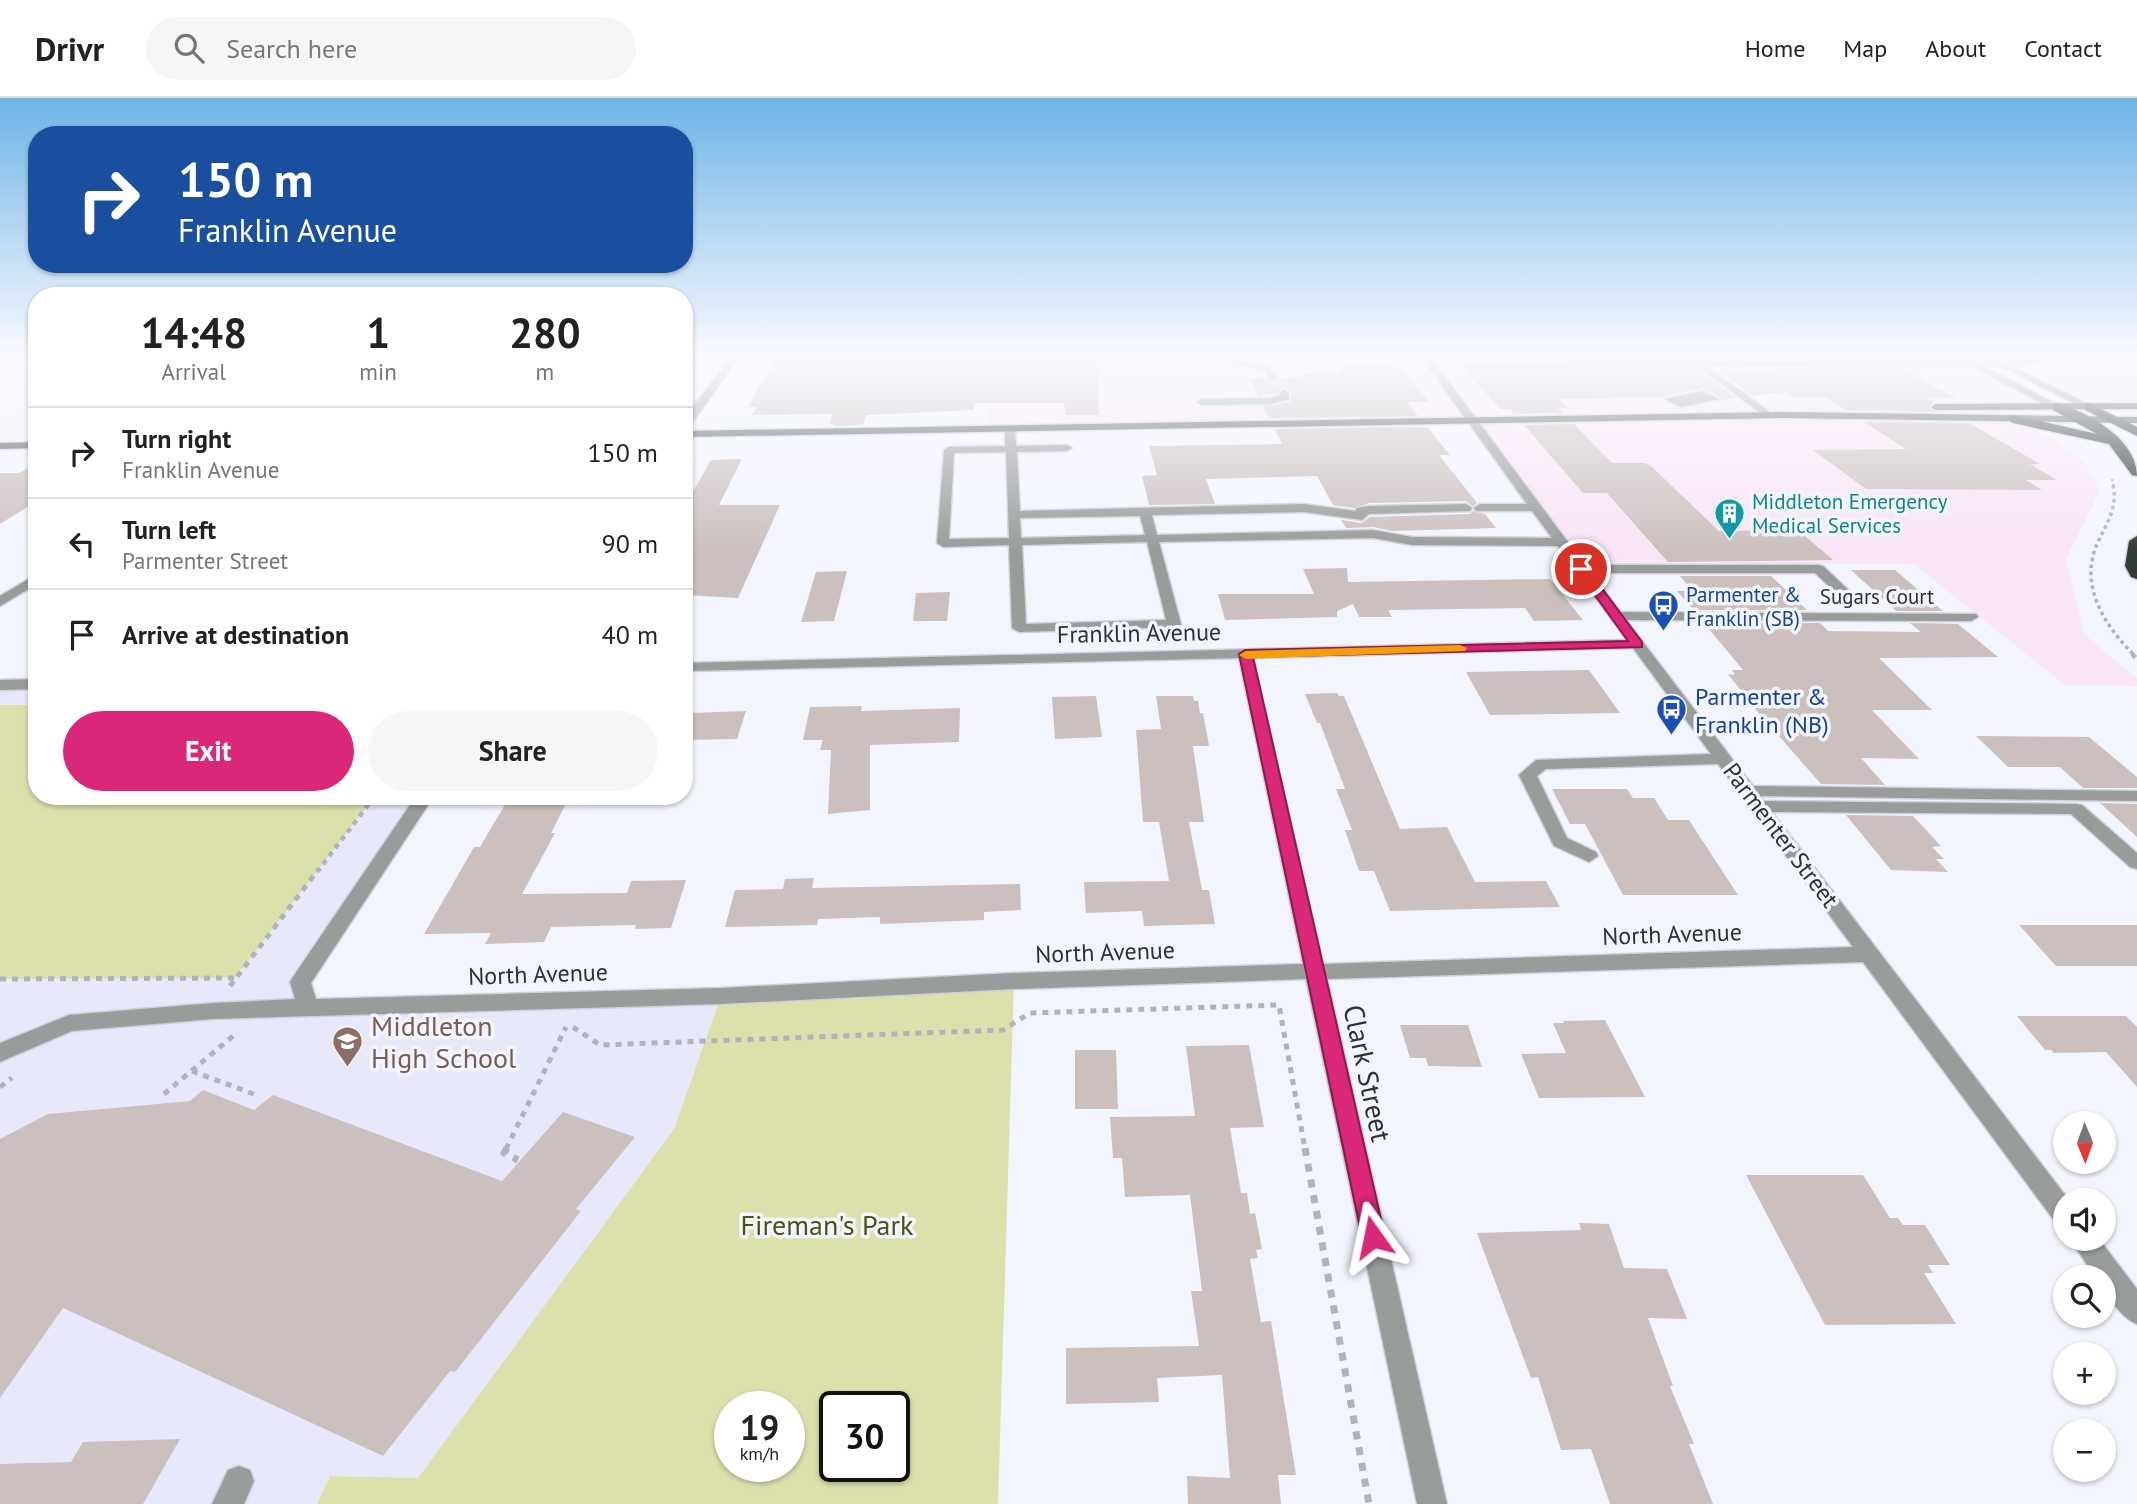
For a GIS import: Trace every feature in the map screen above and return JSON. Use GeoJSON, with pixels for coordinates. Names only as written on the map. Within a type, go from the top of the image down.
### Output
{"type":"FeatureCollection","features":[{"type":"Feature","properties":{"kind":"highway"},"geometry":{"type":"LineString","coordinates":[[2016,420],[2116,442]]}},
{"type":"Feature","properties":{"kind":"highway"},"geometry":{"type":"LineString","coordinates":[[2084,420],[2116,442],[2137,472]]}},
{"type":"Feature","properties":{"kind":"highway"},"geometry":{"type":"LineString","coordinates":[[2116,420],[2137,432]]}},
{"type":"Feature","properties":{"kind":"highway"},"geometry":{"type":"LineString","coordinates":[[2137,541],[2133,566],[2137,574]]}},
{"type":"Feature","properties":{"kind":"main road"},"geometry":{"type":"LineString","coordinates":[[693,434],[1495,420]]}},
{"type":"Feature","properties":{"kind":"main road"},"geometry":{"type":"LineString","coordinates":[[2057,420],[2137,420]]}},
{"type":"Feature","properties":{"kind":"main road"},"geometry":{"type":"LineString","coordinates":[[0,446],[28,445]]}},
{"type":"Feature","properties":{"kind":"street","name":"Parmenter Street"},"geometry":{"type":"LineString","coordinates":[[1472,420],[2053,1199]]}},
{"type":"Feature","properties":{"kind":"street"},"geometry":{"type":"LineString","coordinates":[[1010,428],[1020,659]]}},
{"type":"Feature","properties":{"kind":"street"},"geometry":{"type":"LineString","coordinates":[[1067,448],[949,450],[943,543],[1373,534],[1412,541],[1561,542]]}},
{"type":"Feature","properties":{"kind":"street"},"geometry":{"type":"LineString","coordinates":[[1480,508],[1536,507]]}},
{"type":"Feature","properties":{"kind":"street"},"geometry":{"type":"LineString","coordinates":[[1014,515],[1304,508],[1362,516]]}},
{"type":"Feature","properties":{"kind":"street"},"geometry":{"type":"LineString","coordinates":[[1373,534],[1361,511],[1466,508]]}},
{"type":"Feature","properties":{"kind":"street"},"geometry":{"type":"LineString","coordinates":[[1019,628],[1174,624],[1145,512]]}},
{"type":"Feature","properties":{"kind":"street"},"geometry":{"type":"LineString","coordinates":[[1581,569],[1818,569],[1851,599]]}},
{"type":"Feature","properties":{"kind":"street"},"geometry":{"type":"LineString","coordinates":[[0,602],[28,584]]}},
{"type":"Feature","properties":{"kind":"street","name":"Sugars Court"},"geometry":{"type":"LineString","coordinates":[[1616,616],[1971,617]]}},
{"type":"Feature","properties":{"kind":"street"},"geometry":{"type":"LineString","coordinates":[[1094,626],[1098,657]]}},
{"type":"Feature","properties":{"kind":"street","name":"Franklin Avenue"},"geometry":{"type":"LineString","coordinates":[[693,667],[1637,644]]}},
{"type":"Feature","properties":{"kind":"street","name":"Clark Street"},"geometry":{"type":"LineString","coordinates":[[1245,654],[1432,1504]]}},
{"type":"Feature","properties":{"kind":"street"},"geometry":{"type":"LineString","coordinates":[[0,685],[28,684]]}},
{"type":"Feature","properties":{"kind":"street"},"geometry":{"type":"LineString","coordinates":[[1589,856],[1560,842],[1528,775],[1542,764],[1723,759]]}},
{"type":"Feature","properties":{"kind":"street"},"geometry":{"type":"LineString","coordinates":[[1753,799],[2137,796]]}},
{"type":"Feature","properties":{"kind":"street"},"geometry":{"type":"LineString","coordinates":[[1753,799],[2076,808],[2137,863]]}},
{"type":"Feature","properties":{"kind":"street"},"geometry":{"type":"LineString","coordinates":[[308,1007],[299,982],[419,805]]}},
{"type":"Feature","properties":{"kind":"street","name":"North Avenue"},"geometry":{"type":"LineString","coordinates":[[0,1053],[69,1023],[214,1011],[721,996],[1315,971],[1871,954]]}},
{"type":"Feature","properties":{"kind":"street"},"geometry":{"type":"LineString","coordinates":[[2092,1251],[2137,1311]]}},
{"type":"Feature","properties":{"kind":"path"},"geometry":{"type":"LineString","coordinates":[[2111,475],[2117,499],[2093,554],[2092,579],[2096,603],[2109,626],[2137,659]]}},
{"type":"Feature","properties":{"kind":"path"},"geometry":{"type":"LineString","coordinates":[[214,1011],[235,978],[368,805]]}},
{"type":"Feature","properties":{"kind":"path"},"geometry":{"type":"LineString","coordinates":[[0,979],[235,978]]}},
{"type":"Feature","properties":{"kind":"path"},"geometry":{"type":"LineString","coordinates":[[552,1027],[576,1027],[600,1045],[1003,1030],[1030,1013],[1279,1005],[1369,1504]]}},
{"type":"Feature","properties":{"kind":"path"},"geometry":{"type":"LineString","coordinates":[[518,1160],[504,1153],[566,1027]]}},
{"type":"Feature","properties":{"kind":"path"},"geometry":{"type":"LineString","coordinates":[[221,1036],[243,1038]]}},
{"type":"Feature","properties":{"kind":"path"},"geometry":{"type":"LineString","coordinates":[[164,1094],[234,1036]]}},
{"type":"Feature","properties":{"kind":"path"},"geometry":{"type":"LineString","coordinates":[[192,1071],[259,1096]]}},
{"type":"Feature","properties":{"kind":"path"},"geometry":{"type":"LineString","coordinates":[[0,1087],[17,1074]]}},
{"type":"Feature","properties":{"kind":"shaded area"},"geometry":{"type":"Polygon","coordinates":[[[987,420],[2015,420],[2059,441],[2086,464],[2100,491],[2066,559],[2084,634],[2137,679],[2137,686],[2065,685],[1914,564],[1576,562],[1472,420],[985,428],[987,420]]]}},
{"type":"Feature","properties":{"kind":"shaded area","name":"Middleton High School"},"geometry":{"type":"Polygon","coordinates":[[[28,684],[28,805],[419,805],[300,982],[308,1007],[721,996],[674,1129],[418,1478],[330,1476],[317,1504],[0,1504],[0,685],[28,684]]]}},
{"type":"Feature","properties":{"kind":"green space"},"geometry":{"type":"Polygon","coordinates":[[[0,705],[28,705],[28,805],[368,805],[235,978],[0,979],[0,705]]]}},
{"type":"Feature","properties":{"kind":"green space","name":"Fireman's Park"},"geometry":{"type":"Polygon","coordinates":[[[1014,981],[998,1504],[317,1504],[330,1476],[418,1478],[674,1129],[721,996],[1014,981]]]}},
{"type":"Feature","properties":{"kind":"building"},"geometry":{"type":"Polygon","coordinates":[[[830,420],[865,420],[863,425],[836,426],[829,423],[830,420]]]}},
{"type":"Feature","properties":{"kind":"building"},"geometry":{"type":"Polygon","coordinates":[[[1864,422],[1969,423],[2040,464],[2030,464],[2057,480],[2026,480],[2042,490],[1866,489],[1813,450],[1906,449],[1864,422]]]}},
{"type":"Feature","properties":{"kind":"building"},"geometry":{"type":"Polygon","coordinates":[[[1574,424],[1612,463],[1645,463],[1652,467],[1719,531],[1798,530],[1833,560],[1668,562],[1607,493],[1583,493],[1524,425],[1574,424]]]}},
{"type":"Feature","properties":{"kind":"building"},"geometry":{"type":"Polygon","coordinates":[[[1427,427],[1450,455],[1439,455],[1477,503],[1473,506],[1466,501],[1369,503],[1354,508],[1333,505],[1317,476],[1206,479],[1215,504],[1149,505],[1142,476],[1157,475],[1149,446],[1282,444],[1275,429],[1427,427]]]}},
{"type":"Feature","properties":{"kind":"building"},"geometry":{"type":"Polygon","coordinates":[[[742,459],[719,505],[780,505],[738,598],[693,596],[693,491],[711,460],[742,459]]]}},
{"type":"Feature","properties":{"kind":"building"},"geometry":{"type":"Polygon","coordinates":[[[28,468],[28,507],[0,524],[0,473],[19,473],[28,468]]]}},
{"type":"Feature","properties":{"kind":"building"},"geometry":{"type":"Polygon","coordinates":[[[1473,511],[1485,514],[1496,528],[1392,531],[1373,527],[1346,528],[1341,520],[1362,523],[1370,517],[1470,514],[1473,511]]]}},
{"type":"Feature","properties":{"kind":"building"},"geometry":{"type":"Polygon","coordinates":[[[1347,568],[1348,582],[1550,579],[1583,620],[1534,621],[1525,608],[1388,610],[1392,617],[1359,617],[1353,604],[1337,611],[1337,617],[1225,620],[1218,594],[1314,594],[1303,569],[1347,568]]]}},
{"type":"Feature","properties":{"kind":"building"},"geometry":{"type":"Polygon","coordinates":[[[1851,570],[1895,570],[1943,611],[1896,611],[1851,570]]]}},
{"type":"Feature","properties":{"kind":"building"},"geometry":{"type":"Polygon","coordinates":[[[847,571],[834,621],[801,622],[816,572],[847,571]]]}},
{"type":"Feature","properties":{"kind":"building"},"geometry":{"type":"Polygon","coordinates":[[[1680,576],[1771,576],[1807,610],[1693,610],[1677,591],[1693,591],[1680,576]]]}},
{"type":"Feature","properties":{"kind":"building"},"geometry":{"type":"Polygon","coordinates":[[[950,592],[947,621],[913,621],[916,593],[950,592]]]}},
{"type":"Feature","properties":{"kind":"building"},"geometry":{"type":"Polygon","coordinates":[[[1704,623],[1820,623],[1828,631],[1921,632],[1910,623],[1958,624],[1998,657],[1879,658],[1932,710],[1872,710],[1919,759],[1861,758],[1885,785],[1821,784],[1728,674],[1735,675],[1732,670],[1743,670],[1704,623]]]}},
{"type":"Feature","properties":{"kind":"building"},"geometry":{"type":"Polygon","coordinates":[[[1589,670],[1620,713],[1490,715],[1466,672],[1589,670]]]}},
{"type":"Feature","properties":{"kind":"building"},"geometry":{"type":"Polygon","coordinates":[[[1337,693],[1344,696],[1400,829],[1447,827],[1475,882],[1546,881],[1560,907],[1390,911],[1374,871],[1359,871],[1345,830],[1352,830],[1336,789],[1345,789],[1320,723],[1317,723],[1305,694],[1337,693]]]}},
{"type":"Feature","properties":{"kind":"building"},"geometry":{"type":"Polygon","coordinates":[[[1096,696],[1102,737],[1055,739],[1052,697],[1096,696]]]}},
{"type":"Feature","properties":{"kind":"building"},"geometry":{"type":"Polygon","coordinates":[[[1156,696],[1193,696],[1194,701],[1198,701],[1200,713],[1203,713],[1209,746],[1193,746],[1204,822],[1189,822],[1202,890],[1209,890],[1215,924],[1144,926],[1142,911],[1086,913],[1084,882],[1169,881],[1159,822],[1143,822],[1136,730],[1161,729],[1156,696]]]}},
{"type":"Feature","properties":{"kind":"building"},"geometry":{"type":"Polygon","coordinates":[[[862,706],[861,711],[960,708],[959,742],[870,745],[870,810],[828,814],[831,750],[820,750],[823,740],[803,740],[810,707],[862,706]]]}},
{"type":"Feature","properties":{"kind":"building"},"geometry":{"type":"Polygon","coordinates":[[[746,711],[737,739],[693,740],[693,713],[746,711]]]}},
{"type":"Feature","properties":{"kind":"building"},"geometry":{"type":"Polygon","coordinates":[[[1976,736],[2089,737],[2137,777],[2137,788],[2083,788],[2060,767],[2008,767],[1976,736]]]}},
{"type":"Feature","properties":{"kind":"building"},"geometry":{"type":"Polygon","coordinates":[[[1552,789],[1627,789],[1633,798],[1654,798],[1668,820],[1689,820],[1738,895],[1623,895],[1585,824],[1570,824],[1552,789]]]}},
{"type":"Feature","properties":{"kind":"building"},"geometry":{"type":"Polygon","coordinates":[[[2100,803],[2137,804],[2137,837],[2100,803]]]}},
{"type":"Feature","properties":{"kind":"building"},"geometry":{"type":"Polygon","coordinates":[[[505,805],[565,805],[551,833],[555,833],[522,894],[627,893],[631,881],[686,880],[671,928],[635,929],[636,925],[551,927],[544,942],[485,944],[491,933],[424,934],[474,847],[480,847],[505,805]]]}},
{"type":"Feature","properties":{"kind":"building"},"geometry":{"type":"Polygon","coordinates":[[[1846,815],[1913,816],[1941,846],[1932,847],[1944,859],[1936,859],[1948,872],[1891,870],[1846,815]]]}},
{"type":"Feature","properties":{"kind":"building"},"geometry":{"type":"Polygon","coordinates":[[[814,878],[812,888],[1020,884],[1021,910],[984,912],[984,920],[880,924],[880,917],[818,919],[817,925],[725,927],[735,890],[783,889],[785,879],[814,878]]]}},
{"type":"Feature","properties":{"kind":"building"},"geometry":{"type":"Polygon","coordinates":[[[2019,925],[2137,925],[2137,966],[2056,966],[2019,925]]]}},
{"type":"Feature","properties":{"kind":"building"},"geometry":{"type":"Polygon","coordinates":[[[2017,1016],[2126,1016],[2137,1027],[2137,1087],[2106,1052],[2054,1053],[2045,1050],[2017,1016]]]}},
{"type":"Feature","properties":{"kind":"building"},"geometry":{"type":"Polygon","coordinates":[[[1605,1020],[1645,1097],[1539,1098],[1521,1054],[1566,1053],[1553,1023],[1605,1020]]]}},
{"type":"Feature","properties":{"kind":"building"},"geometry":{"type":"Polygon","coordinates":[[[1400,1025],[1468,1025],[1482,1067],[1428,1066],[1426,1058],[1410,1058],[1400,1025]]]}},
{"type":"Feature","properties":{"kind":"building"},"geometry":{"type":"Polygon","coordinates":[[[1249,1045],[1264,1127],[1230,1128],[1241,1193],[1247,1193],[1250,1214],[1255,1213],[1262,1249],[1256,1250],[1258,1258],[1250,1259],[1261,1322],[1271,1321],[1296,1475],[1278,1475],[1281,1504],[1188,1504],[1187,1476],[1230,1478],[1222,1375],[1157,1378],[1159,1402],[1066,1404],[1066,1348],[1199,1346],[1191,1291],[1202,1291],[1190,1195],[1125,1197],[1122,1158],[1113,1158],[1110,1117],[1195,1116],[1186,1046],[1249,1045]]]}},
{"type":"Feature","properties":{"kind":"building"},"geometry":{"type":"Polygon","coordinates":[[[1075,1050],[1116,1050],[1118,1109],[1075,1109],[1075,1050]]]}},
{"type":"Feature","properties":{"kind":"building","name":"Middleton High School"},"geometry":{"type":"Polygon","coordinates":[[[203,1090],[254,1110],[273,1095],[502,1181],[563,1112],[635,1137],[576,1209],[581,1211],[455,1372],[450,1371],[383,1456],[63,1308],[0,1398],[0,1139],[48,1114],[190,1101],[203,1090]]]}},
{"type":"Feature","properties":{"kind":"building"},"geometry":{"type":"Polygon","coordinates":[[[1746,1175],[1863,1175],[1890,1218],[1898,1218],[1903,1225],[1925,1225],[1950,1265],[1928,1265],[1933,1273],[1924,1273],[1956,1324],[1825,1325],[1746,1175]]]}},
{"type":"Feature","properties":{"kind":"building"},"geometry":{"type":"Polygon","coordinates":[[[1579,1223],[1609,1224],[1624,1268],[1667,1269],[1687,1319],[1648,1318],[1673,1386],[1670,1386],[1694,1444],[1689,1444],[1713,1504],[1610,1504],[1591,1449],[1561,1450],[1538,1377],[1531,1378],[1477,1233],[1581,1230],[1579,1223]]]}},
{"type":"Feature","properties":{"kind":"building"},"geometry":{"type":"Polygon","coordinates":[[[180,1439],[143,1504],[0,1504],[0,1464],[71,1462],[83,1442],[180,1439]]]}},
{"type":"Feature","properties":{"kind":"slow traffic"},"geometry":{"type":"LineString","coordinates":[[1246,655],[1460,648]]}},
{"type":"Feature","properties":{"kind":"place","name":"Middleton Emergency Medical Services"},"geometry":{"type":"Point","coordinates":[1729,540]}},
{"type":"Feature","properties":{"kind":"place","name":"Parmenter & Franklin (SB)"},"geometry":{"type":"Point","coordinates":[1663,633]}},
{"type":"Feature","properties":{"kind":"place","name":"Parmenter & Franklin (NB)"},"geometry":{"type":"Point","coordinates":[1672,737]}},
{"type":"Feature","properties":{"kind":"place","name":"Middleton High School"},"geometry":{"type":"Point","coordinates":[348,1068]}},
{"type":"Feature","properties":{"kind":"route"},"geometry":{"type":"LineString","coordinates":[[1373,1237],[1245,654],[1637,644],[1581,569]]}}]}
